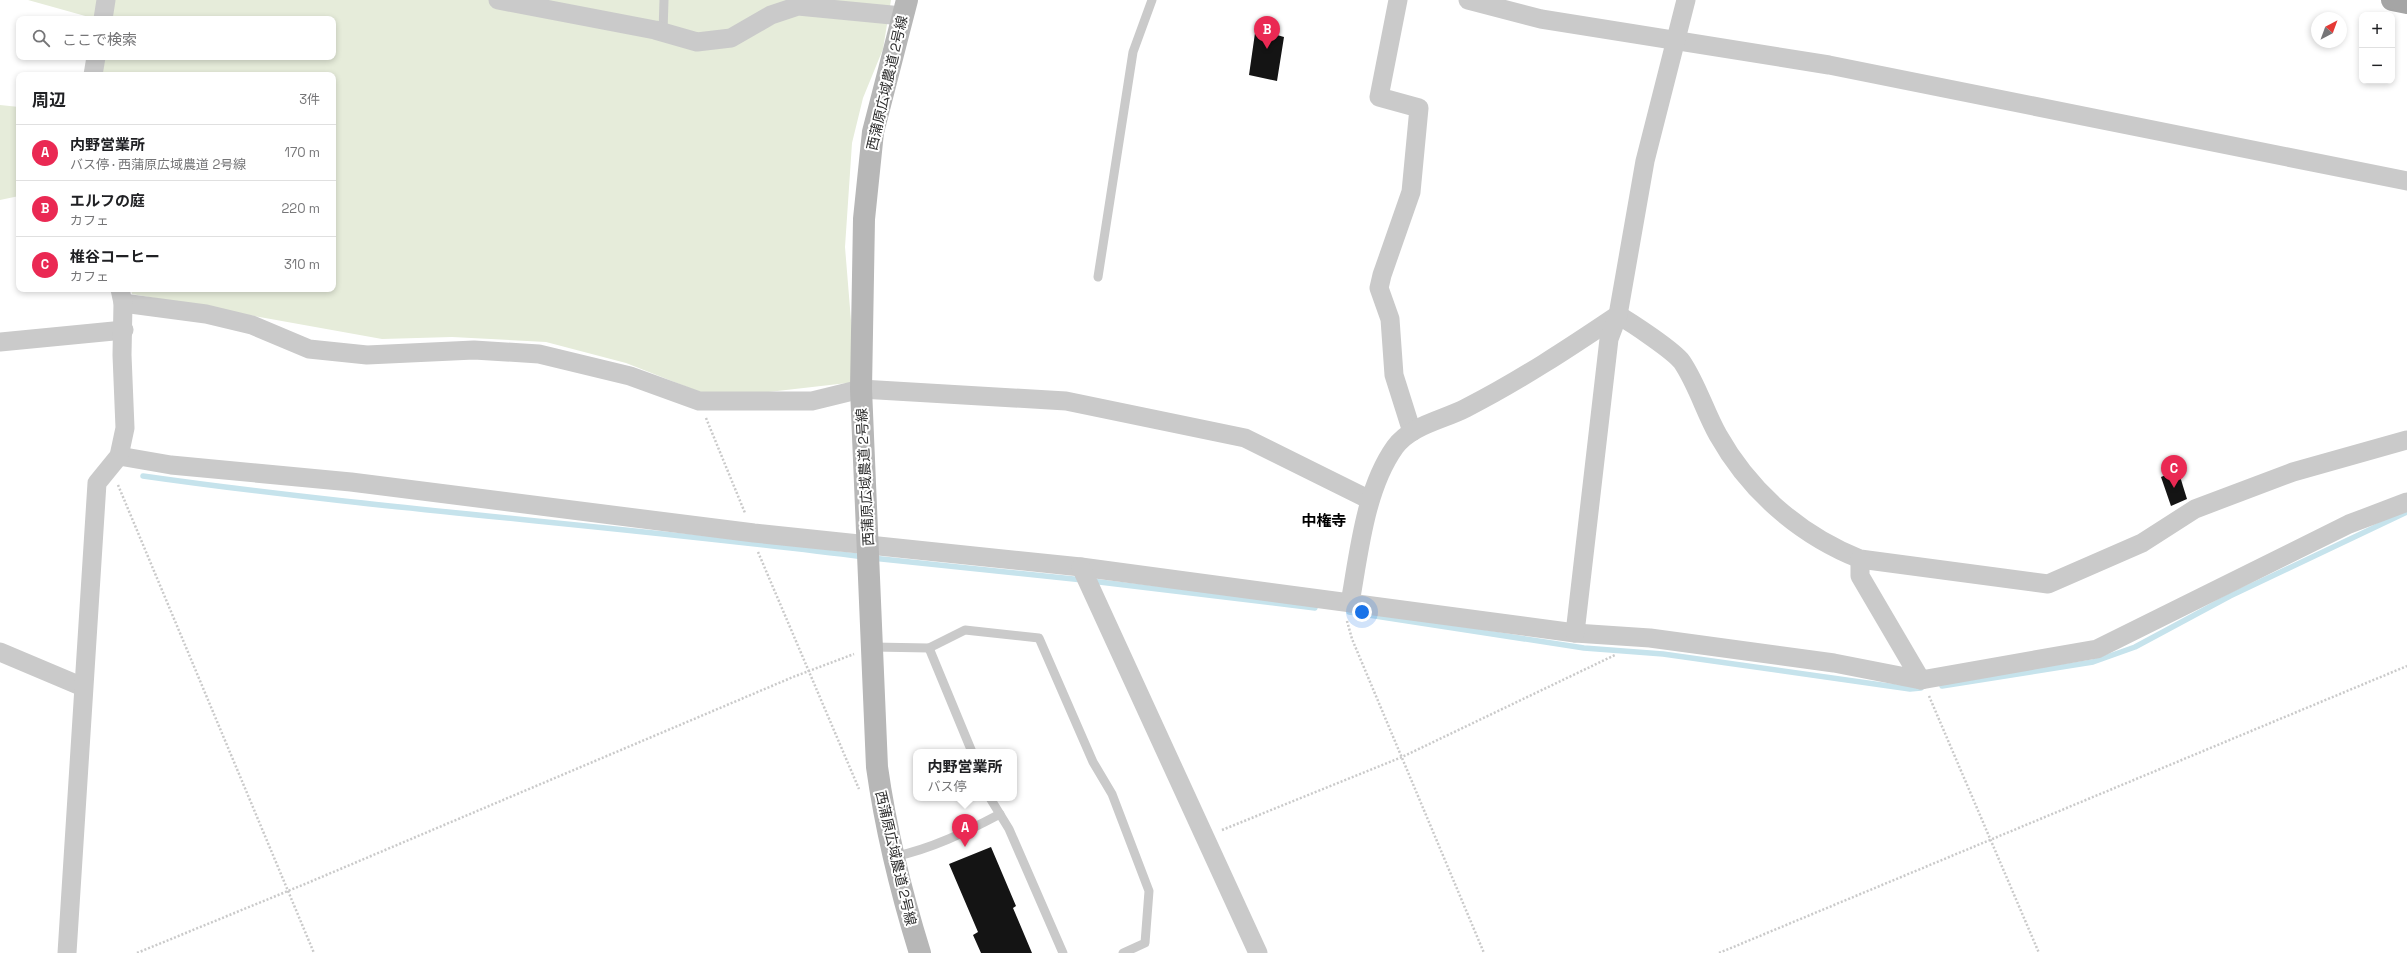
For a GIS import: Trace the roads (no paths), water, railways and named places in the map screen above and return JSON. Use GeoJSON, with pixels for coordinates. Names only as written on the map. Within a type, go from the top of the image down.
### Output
{"type":"FeatureCollection","features":[{"type":"Feature","properties":{"kind":"main road"},"geometry":{"type":"LineString","coordinates":[[2392,0],[2407,3]]}},
{"type":"Feature","properties":{"kind":"street"},"geometry":{"type":"LineString","coordinates":[[103,16],[106,0]]}},
{"type":"Feature","properties":{"kind":"street"},"geometry":{"type":"LineString","coordinates":[[498,0],[663,32],[697,42],[731,38],[771,15],[798,6],[904,8]]}},
{"type":"Feature","properties":{"kind":"street"},"geometry":{"type":"LineString","coordinates":[[1398,0],[1380,97],[1420,108],[1411,192],[1382,275],[1379,288],[1390,319],[1394,375],[1412,432]]}},
{"type":"Feature","properties":{"kind":"street"},"geometry":{"type":"LineString","coordinates":[[1468,0],[1541,19],[1676,42],[1829,65],[2407,181]]}},
{"type":"Feature","properties":{"kind":"street"},"geometry":{"type":"LineString","coordinates":[[1575,633],[1609,339],[1618,315],[1645,161],[1686,0]]}},
{"type":"Feature","properties":{"kind":"street","name":"西蒲原広域農道 2号線"},"geometry":{"type":"LineString","coordinates":[[904,8],[874,132],[864,218],[861,389],[877,767],[884,817],[893,857],[920,953]]}},
{"type":"Feature","properties":{"kind":"street"},"geometry":{"type":"LineString","coordinates":[[94,72],[96,60]]}},
{"type":"Feature","properties":{"kind":"street"},"geometry":{"type":"LineString","coordinates":[[66,953],[97,483],[114,461],[125,428],[122,355],[124,330],[122,296],[244,323],[310,349],[367,355],[474,350],[539,354],[630,376],[699,401],[812,401],[861,389],[1066,402],[1245,438],[1370,500]]}},
{"type":"Feature","properties":{"kind":"street"},"geometry":{"type":"LineString","coordinates":[[1350,603],[1370,500],[1396,446],[1412,432],[1472,404],[1550,360],[1618,315]]}},
{"type":"Feature","properties":{"kind":"street"},"geometry":{"type":"LineString","coordinates":[[1618,315],[1681,361],[1718,436],[1749,481],[1798,527],[1841,552],[1860,559],[2048,584],[2142,543],[2195,509],[2293,472],[2407,440]]}},
{"type":"Feature","properties":{"kind":"street"},"geometry":{"type":"LineString","coordinates":[[0,342],[124,330]]}},
{"type":"Feature","properties":{"kind":"street"},"geometry":{"type":"LineString","coordinates":[[114,461],[172,465],[359,483],[754,533],[1081,567],[1575,633],[1650,638],[1834,663],[1921,680],[2097,649],[2322,537],[2407,502]]}},
{"type":"Feature","properties":{"kind":"street"},"geometry":{"type":"LineString","coordinates":[[1860,559],[1860,576],[1921,680]]}},
{"type":"Feature","properties":{"kind":"street"},"geometry":{"type":"LineString","coordinates":[[1081,567],[1258,953]]}},
{"type":"Feature","properties":{"kind":"street"},"geometry":{"type":"LineString","coordinates":[[0,652],[83,687]]}},
{"type":"Feature","properties":{"kind":"lane"},"geometry":{"type":"LineString","coordinates":[[663,32],[664,0]]}},
{"type":"Feature","properties":{"kind":"lane"},"geometry":{"type":"LineString","coordinates":[[1098,277],[1134,52],[1152,0]]}},
{"type":"Feature","properties":{"kind":"lane"},"geometry":{"type":"LineString","coordinates":[[872,646],[929,648],[965,630],[1039,638],[1093,762],[1112,794],[1149,891],[1145,944],[1123,953]]}},
{"type":"Feature","properties":{"kind":"lane"},"geometry":{"type":"LineString","coordinates":[[929,648],[971,749]]}},
{"type":"Feature","properties":{"kind":"lane"},"geometry":{"type":"LineString","coordinates":[[992,801],[1009,829],[1063,953]]}},
{"type":"Feature","properties":{"kind":"lane"},"geometry":{"type":"LineString","coordinates":[[893,857],[913,853],[962,834],[1000,814]]}},
{"type":"Feature","properties":{"kind":"waterway"},"geometry":{"type":"LineString","coordinates":[[143,476],[323,499],[684,536],[864,557]]}},
{"type":"Feature","properties":{"kind":"waterway"},"geometry":{"type":"LineString","coordinates":[[1942,686],[2093,662],[2135,647],[2230,596],[2407,512]]}},
{"type":"Feature","properties":{"kind":"waterway"},"geometry":{"type":"LineString","coordinates":[[872,558],[1083,580]]}},
{"type":"Feature","properties":{"kind":"waterway"},"geometry":{"type":"LineString","coordinates":[[1091,581],[1315,608]]}},
{"type":"Feature","properties":{"kind":"waterway"},"geometry":{"type":"LineString","coordinates":[[1349,612],[1584,648],[1663,654],[1910,689],[1921,688]]}},
{"type":"Feature","properties":{"kind":"place","name":"エルフの庭"},"geometry":{"type":"Point","coordinates":[1267,49]}},
{"type":"Feature","properties":{"kind":"place","name":"椎谷コーヒー"},"geometry":{"type":"Point","coordinates":[2174,488]}},
{"type":"Feature","properties":{"kind":"place","name":"内野営業所"},"geometry":{"type":"Point","coordinates":[965,847]}},
{"type":"Feature","properties":{"kind":"district","name":"中権寺"},"geometry":{"type":"Point","coordinates":[1324,521]}}]}
